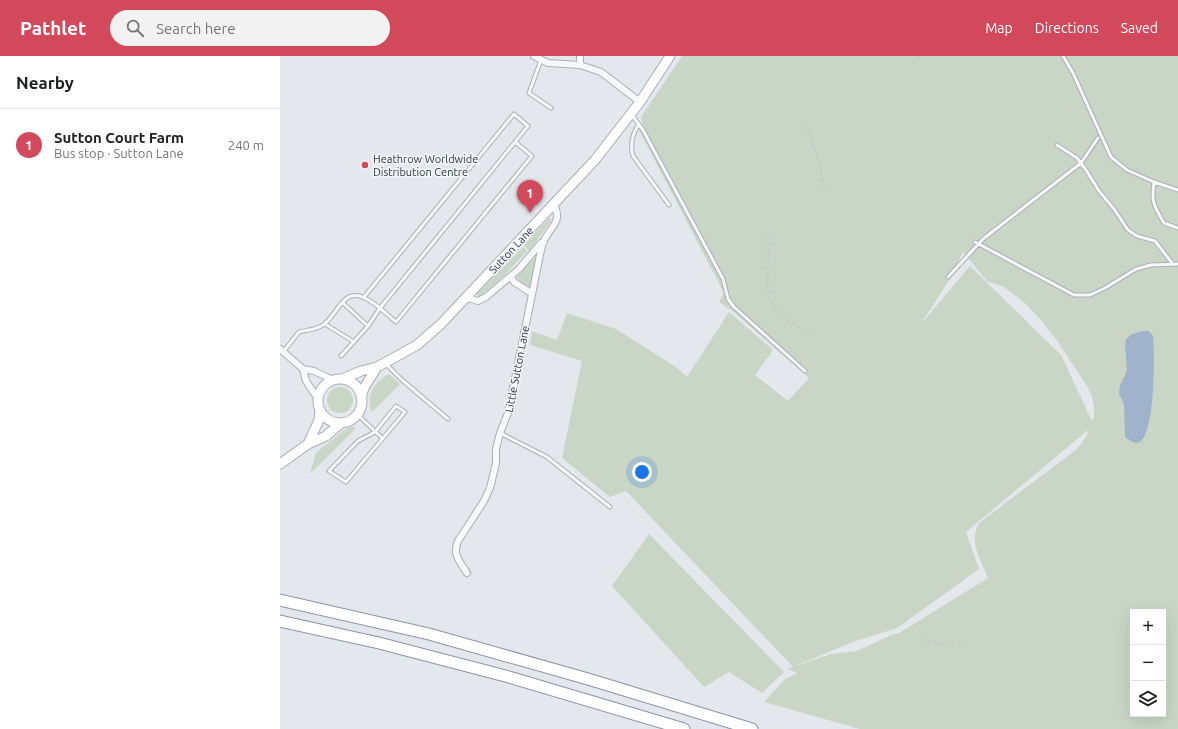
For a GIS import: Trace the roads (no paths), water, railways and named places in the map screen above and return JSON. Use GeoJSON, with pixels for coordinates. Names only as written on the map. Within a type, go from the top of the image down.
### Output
{"type":"FeatureCollection","features":[{"type":"Feature","properties":{"kind":"highway"},"geometry":{"type":"LineString","coordinates":[[280,600],[429,634],[574,675],[752,729]]}},
{"type":"Feature","properties":{"kind":"highway"},"geometry":{"type":"LineString","coordinates":[[280,621],[379,643],[502,675],[684,729]]}},
{"type":"Feature","properties":{"kind":"street"},"geometry":{"type":"LineString","coordinates":[[534,56],[548,63],[580,65],[601,72],[640,102]]}},
{"type":"Feature","properties":{"kind":"street"},"geometry":{"type":"LineString","coordinates":[[580,56],[580,65]]}},
{"type":"Feature","properties":{"kind":"street","name":"Sutton Lane"},"geometry":{"type":"LineString","coordinates":[[338,380],[381,365],[418,345],[467,298],[595,160],[640,102],[670,56]]}},
{"type":"Feature","properties":{"kind":"street","name":"Little Sutton Lane"},"geometry":{"type":"LineString","coordinates":[[467,573],[457,557],[455,548],[484,501],[490,488],[496,463],[496,449],[500,433],[508,413],[531,293],[544,240],[557,220],[557,210],[554,205]]}},
{"type":"Feature","properties":{"kind":"street"},"geometry":{"type":"LineString","coordinates":[[467,298],[474,301],[480,301],[511,276],[544,240]]}},
{"type":"Feature","properties":{"kind":"street"},"geometry":{"type":"LineString","coordinates":[[511,276],[514,282],[531,293]]}},
{"type":"Feature","properties":{"kind":"street"},"geometry":{"type":"LineString","coordinates":[[282,351],[303,370],[306,381],[318,399]]}},
{"type":"Feature","properties":{"kind":"street"},"geometry":{"type":"LineString","coordinates":[[280,464],[308,444],[326,436],[341,423],[352,419],[357,414],[364,388],[381,365]]}},
{"type":"Feature","properties":{"kind":"street"},"geometry":{"type":"LineString","coordinates":[[303,370],[314,371],[338,380],[347,380],[355,386],[361,397]]}},
{"type":"Feature","properties":{"kind":"street"},"geometry":{"type":"LineString","coordinates":[[338,380],[324,386],[318,399],[318,406],[320,411],[329,420],[341,423]]}},
{"type":"Feature","properties":{"kind":"street"},"geometry":{"type":"LineString","coordinates":[[308,444],[320,411]]}},
{"type":"Feature","properties":{"kind":"lane"},"geometry":{"type":"LineString","coordinates":[[1063,56],[1073,73],[1111,157],[1127,170],[1154,182],[1178,190]]}},
{"type":"Feature","properties":{"kind":"lane"},"geometry":{"type":"LineString","coordinates":[[542,60],[529,93],[551,108]]}},
{"type":"Feature","properties":{"kind":"lane"},"geometry":{"type":"LineString","coordinates":[[341,356],[368,326],[380,308],[528,126],[514,114],[364,297]]}},
{"type":"Feature","properties":{"kind":"lane"},"geometry":{"type":"LineString","coordinates":[[631,114],[639,124],[723,279],[728,299],[734,307],[805,371]]}},
{"type":"Feature","properties":{"kind":"lane"},"geometry":{"type":"LineString","coordinates":[[639,124],[634,132],[631,149],[633,156],[669,205]]}},
{"type":"Feature","properties":{"kind":"lane"},"geometry":{"type":"LineString","coordinates":[[948,277],[976,243],[1081,163],[1098,138]]}},
{"type":"Feature","properties":{"kind":"lane"},"geometry":{"type":"LineString","coordinates":[[282,351],[299,332],[317,328],[325,324],[347,298],[364,297],[396,322],[532,156],[515,142]]}},
{"type":"Feature","properties":{"kind":"lane"},"geometry":{"type":"LineString","coordinates":[[1057,145],[1081,163],[1099,191],[1114,209],[1128,230],[1137,236],[1155,240],[1172,263]]}},
{"type":"Feature","properties":{"kind":"lane"},"geometry":{"type":"LineString","coordinates":[[1154,182],[1152,197],[1156,211],[1164,223],[1178,228]]}},
{"type":"Feature","properties":{"kind":"lane"},"geometry":{"type":"LineString","coordinates":[[976,243],[1074,295],[1090,295],[1105,288],[1136,269],[1151,265],[1172,263],[1178,264]]}},
{"type":"Feature","properties":{"kind":"lane"},"geometry":{"type":"LineString","coordinates":[[343,303],[368,326]]}},
{"type":"Feature","properties":{"kind":"lane"},"geometry":{"type":"LineString","coordinates":[[325,324],[354,342]]}},
{"type":"Feature","properties":{"kind":"lane"},"geometry":{"type":"LineString","coordinates":[[381,365],[402,380],[448,419]]}},
{"type":"Feature","properties":{"kind":"lane"},"geometry":{"type":"LineString","coordinates":[[396,406],[405,412],[346,482],[329,471],[358,441],[375,432],[396,406]]}},
{"type":"Feature","properties":{"kind":"lane"},"geometry":{"type":"LineString","coordinates":[[357,414],[382,438]]}},
{"type":"Feature","properties":{"kind":"lane"},"geometry":{"type":"LineString","coordinates":[[500,433],[547,457],[610,507]]}},
{"type":"Feature","properties":{"kind":"water"},"geometry":{"type":"Polygon","coordinates":[[[1149,331],[1153,336],[1153,391],[1146,434],[1141,441],[1137,443],[1125,437],[1124,404],[1119,394],[1120,385],[1127,371],[1125,346],[1126,339],[1132,334],[1149,331]]]}},
{"type":"Feature","properties":{"kind":"place","name":"Heathrow Worldwide Distribution Centre"},"geometry":{"type":"Point","coordinates":[365,165]}},
{"type":"Feature","properties":{"kind":"place","name":"Sutton Court Farm"},"geometry":{"type":"Point","coordinates":[530,213]}}]}
